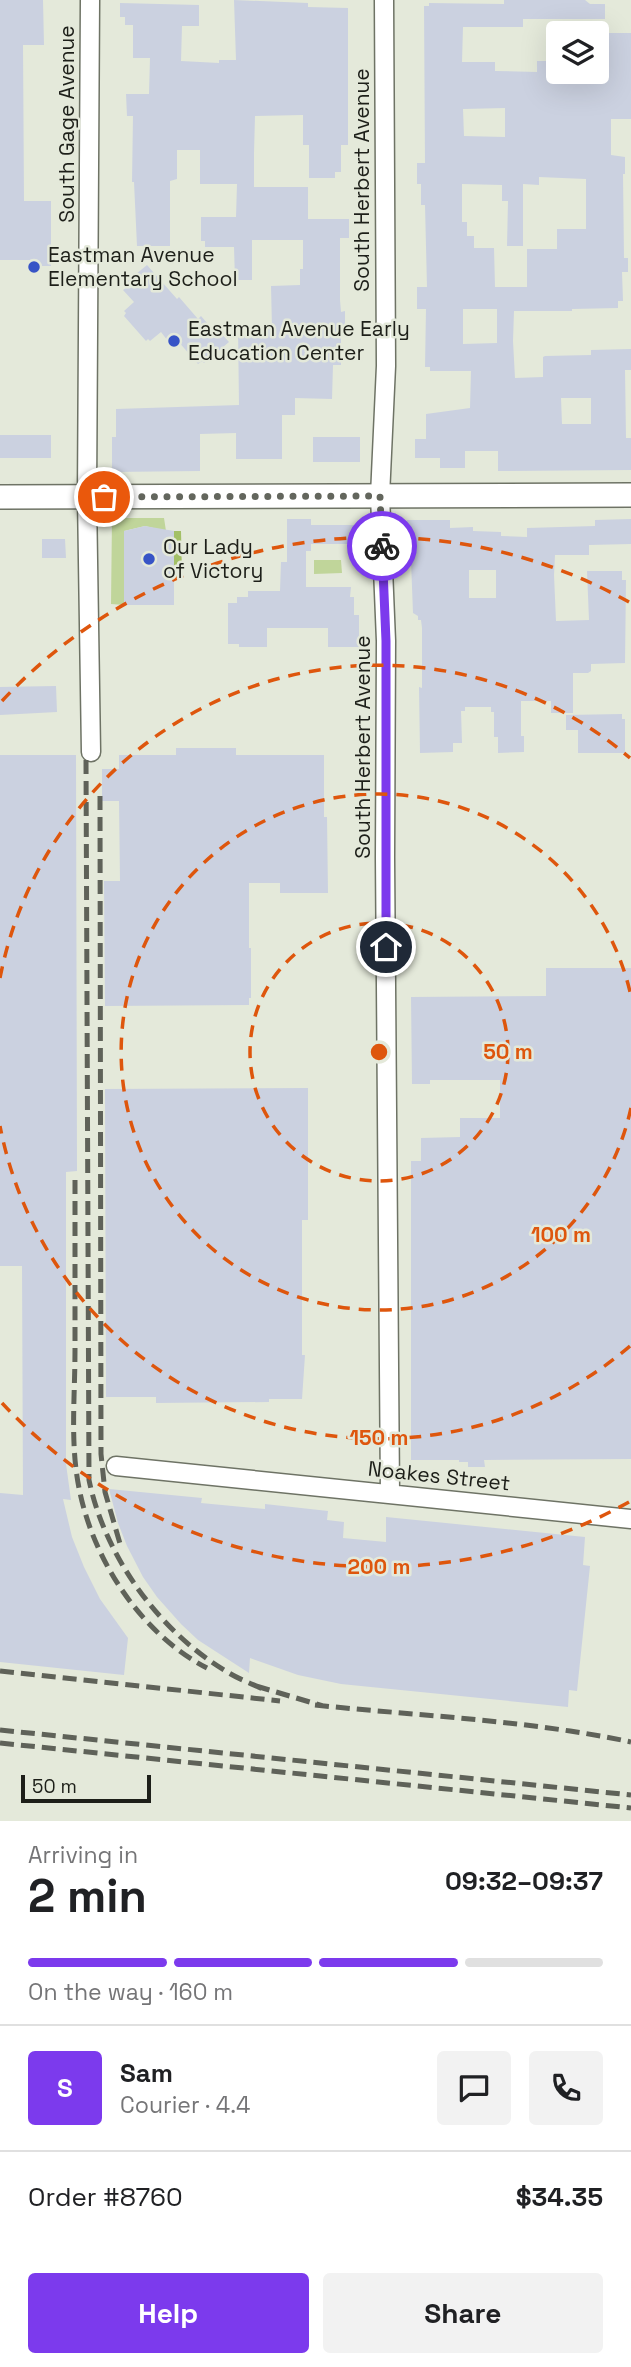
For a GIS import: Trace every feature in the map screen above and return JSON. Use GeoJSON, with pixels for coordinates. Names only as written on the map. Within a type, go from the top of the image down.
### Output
{"type":"FeatureCollection","features":[{"type":"Feature","properties":{"kind":"street","name":"South Gage Avenue"},"geometry":{"type":"LineString","coordinates":[[90,0],[87,497],[91,752]]}},
{"type":"Feature","properties":{"kind":"street","name":"South Herbert Avenue"},"geometry":{"type":"LineString","coordinates":[[384,0],[386,366],[380,496],[386,641],[390,1494]]}},
{"type":"Feature","properties":{"kind":"street"},"geometry":{"type":"LineString","coordinates":[[0,497],[631,495]]}},
{"type":"Feature","properties":{"kind":"street","name":"Noakes Street"},"geometry":{"type":"LineString","coordinates":[[116,1466],[631,1519]]}},
{"type":"Feature","properties":{"kind":"green space"},"geometry":{"type":"Polygon","coordinates":[[[112,518],[164,518],[166,531],[145,526],[124,531],[124,605],[111,604],[112,518]]]}},
{"type":"Feature","properties":{"kind":"green space"},"geometry":{"type":"Polygon","coordinates":[[[174,531],[181,531],[182,575],[177,579],[174,579],[174,531]]]}},
{"type":"Feature","properties":{"kind":"green space"},"geometry":{"type":"Polygon","coordinates":[[[314,560],[341,560],[342,573],[314,574],[314,560]]]}},
{"type":"Feature","properties":{"kind":"building"},"geometry":{"type":"Polygon","coordinates":[[[0,0],[43,0],[44,45],[23,45],[24,201],[51,201],[51,266],[31,266],[31,260],[0,260],[0,0]]]}},
{"type":"Feature","properties":{"kind":"building"},"geometry":{"type":"Polygon","coordinates":[[[234,0],[308,3],[308,7],[348,8],[348,145],[341,145],[341,172],[335,172],[335,178],[309,178],[309,145],[303,145],[303,115],[255,116],[254,153],[254,187],[308,187],[308,219],[349,219],[349,238],[340,238],[340,300],[341,312],[345,311],[345,336],[341,336],[341,365],[333,365],[332,399],[295,398],[295,415],[282,415],[282,459],[236,459],[236,433],[200,434],[200,471],[112,472],[112,437],[116,437],[116,409],[239,405],[238,327],[272,328],[271,286],[300,285],[303,240],[252,240],[252,280],[235,280],[234,247],[205,247],[205,241],[201,241],[201,217],[236,217],[237,184],[200,184],[200,150],[177,150],[177,179],[170,181],[170,246],[137,246],[132,182],[133,116],[127,116],[126,94],[149,94],[150,58],[133,58],[133,25],[125,25],[125,17],[120,17],[120,3],[199,5],[199,26],[182,26],[181,61],[219,63],[219,60],[236,60],[234,0]]]}},
{"type":"Feature","properties":{"kind":"building"},"geometry":{"type":"Polygon","coordinates":[[[504,0],[585,0],[590,4],[605,4],[605,19],[523,19],[523,27],[463,27],[462,62],[495,62],[495,71],[537,72],[537,61],[546,61],[546,84],[609,84],[609,33],[631,33],[631,119],[611,119],[611,155],[625,157],[624,258],[628,258],[628,272],[622,272],[623,301],[618,301],[618,308],[514,311],[513,341],[515,378],[543,377],[545,356],[591,355],[591,350],[631,349],[631,370],[625,370],[626,438],[631,438],[631,470],[498,471],[498,451],[465,451],[465,468],[440,468],[440,458],[415,458],[415,439],[426,439],[426,414],[470,408],[471,371],[430,371],[430,367],[425,367],[426,309],[417,309],[417,287],[427,287],[425,205],[421,205],[421,184],[417,184],[417,163],[425,163],[424,6],[429,6],[429,3],[504,4],[504,0]],[[505,108],[463,109],[464,136],[505,137],[505,108]],[[539,177],[539,185],[523,184],[523,246],[507,246],[508,201],[502,201],[502,185],[462,184],[462,222],[467,222],[467,236],[474,236],[474,248],[494,248],[495,287],[527,287],[527,249],[557,249],[557,229],[586,229],[586,179],[539,177]],[[463,309],[463,344],[497,343],[497,309],[463,309]],[[561,398],[562,424],[591,424],[591,398],[561,398]]]}},
{"type":"Feature","properties":{"kind":"building"},"geometry":{"type":"Polygon","coordinates":[[[147,265],[198,319],[201,316],[214,331],[217,329],[229,342],[204,363],[202,361],[198,364],[177,340],[171,345],[161,332],[146,341],[124,316],[124,311],[134,302],[123,290],[127,287],[124,284],[147,265]]]}},
{"type":"Feature","properties":{"kind":"building"},"geometry":{"type":"Polygon","coordinates":[[[0,435],[51,435],[51,458],[0,458],[0,435]]]}},
{"type":"Feature","properties":{"kind":"building"},"geometry":{"type":"Polygon","coordinates":[[[313,437],[360,437],[360,462],[313,462],[313,437]]]}},
{"type":"Feature","properties":{"kind":"building"},"geometry":{"type":"Polygon","coordinates":[[[287,519],[311,519],[311,525],[359,525],[359,544],[311,544],[311,551],[306,551],[306,587],[351,587],[354,615],[359,615],[359,647],[328,647],[328,628],[267,628],[267,647],[239,647],[239,644],[228,644],[228,603],[237,603],[237,597],[248,597],[248,591],[280,591],[281,562],[287,562],[287,519]]]}},
{"type":"Feature","properties":{"kind":"building"},"geometry":{"type":"Polygon","coordinates":[[[631,519],[631,544],[589,545],[589,555],[555,555],[556,621],[589,620],[587,571],[622,571],[622,580],[626,580],[625,663],[591,664],[591,671],[588,673],[573,673],[573,713],[551,713],[551,701],[521,701],[524,752],[498,753],[498,737],[494,737],[494,712],[491,712],[491,707],[465,707],[465,711],[461,711],[462,743],[453,743],[453,752],[420,753],[422,628],[421,620],[413,613],[411,561],[407,561],[407,520],[450,520],[450,528],[473,527],[473,531],[527,537],[527,528],[595,526],[595,520],[631,519]],[[469,570],[469,598],[496,598],[496,570],[469,570]]]}},
{"type":"Feature","properties":{"kind":"building","name":"Our Lady of Victory"},"geometry":{"type":"Polygon","coordinates":[[[145,526],[174,531],[174,605],[124,605],[124,531],[145,526]]]}},
{"type":"Feature","properties":{"kind":"building"},"geometry":{"type":"Polygon","coordinates":[[[42,539],[65,539],[66,558],[42,558],[42,539]]]}},
{"type":"Feature","properties":{"kind":"building"},"geometry":{"type":"Polygon","coordinates":[[[56,686],[57,712],[0,715],[0,687],[56,686]]]}},
{"type":"Feature","properties":{"kind":"building"},"geometry":{"type":"Polygon","coordinates":[[[622,714],[622,719],[625,719],[625,753],[578,753],[578,730],[566,730],[566,715],[622,714]]]}},
{"type":"Feature","properties":{"kind":"building"},"geometry":{"type":"Polygon","coordinates":[[[176,748],[236,748],[236,755],[324,755],[328,893],[280,893],[280,883],[249,883],[249,1005],[105,1006],[104,881],[120,881],[119,801],[102,801],[102,769],[119,769],[119,755],[176,755],[176,748]]]}},
{"type":"Feature","properties":{"kind":"building"},"geometry":{"type":"Polygon","coordinates":[[[0,755],[76,755],[77,1171],[66,1172],[66,1464],[71,1500],[63,1499],[72,1537],[84,1567],[100,1599],[128,1638],[124,1675],[0,1662],[0,1493],[23,1495],[22,1266],[0,1266],[0,755]]]}},
{"type":"Feature","properties":{"kind":"building"},"geometry":{"type":"Polygon","coordinates":[[[546,968],[631,968],[631,1459],[484,1460],[485,1467],[468,1467],[468,1462],[459,1460],[411,1460],[411,1161],[421,1161],[421,1138],[460,1137],[460,1118],[500,1118],[500,1080],[430,1080],[430,1084],[412,1084],[411,997],[546,996],[546,968]]]}},
{"type":"Feature","properties":{"kind":"building"},"geometry":{"type":"Polygon","coordinates":[[[308,1088],[308,1220],[302,1220],[302,1355],[305,1355],[302,1399],[156,1403],[156,1397],[106,1397],[105,1089],[308,1088]]]}},
{"type":"Feature","properties":{"kind":"building"},"geometry":{"type":"Polygon","coordinates":[[[109,1489],[202,1498],[201,1503],[265,1509],[265,1504],[328,1511],[327,1520],[344,1522],[343,1538],[386,1542],[386,1517],[585,1537],[583,1565],[590,1566],[577,1691],[569,1690],[568,1707],[341,1684],[298,1675],[250,1658],[249,1673],[198,1640],[157,1597],[127,1546],[109,1489]]]}},
{"type":"Feature","properties":{"kind":"railway"},"geometry":{"type":"LineString","coordinates":[[86,760],[89,1480],[108,1537],[122,1564],[159,1615],[180,1637],[204,1656],[233,1675],[263,1689]]}},
{"type":"Feature","properties":{"kind":"railway"},"geometry":{"type":"LineString","coordinates":[[100,796],[101,1454],[105,1492],[121,1547]]}},
{"type":"Feature","properties":{"kind":"railway"},"geometry":{"type":"LineString","coordinates":[[75,1180],[74,1437],[76,1471],[86,1515],[108,1568],[141,1615],[161,1636],[207,1668]]}},
{"type":"Feature","properties":{"kind":"railway"},"geometry":{"type":"LineString","coordinates":[[0,1671],[280,1701]]}},
{"type":"Feature","properties":{"kind":"railway"},"geometry":{"type":"LineString","coordinates":[[256,1686],[323,1706]]}},
{"type":"Feature","properties":{"kind":"railway"},"geometry":{"type":"LineString","coordinates":[[315,1705],[553,1728],[631,1742]]}},
{"type":"Feature","properties":{"kind":"railway"},"geometry":{"type":"LineString","coordinates":[[0,1730],[631,1795]]}},
{"type":"Feature","properties":{"kind":"railway"},"geometry":{"type":"LineString","coordinates":[[0,1743],[631,1808]]}},
{"type":"Feature","properties":{"kind":"way so far"},"geometry":{"type":"LineString","coordinates":[[104,497],[380,496],[382,546]]}},
{"type":"Feature","properties":{"kind":"place","name":"Eastman Avenue Elementary School"},"geometry":{"type":"Point","coordinates":[34,267]}},
{"type":"Feature","properties":{"kind":"place","name":"Eastman Avenue Early Education Center"},"geometry":{"type":"Point","coordinates":[174,341]}},
{"type":"Feature","properties":{"kind":"place","name":"Our Lady of Victory"},"geometry":{"type":"Point","coordinates":[149,559]}},
{"type":"Feature","properties":{"kind":"route"},"geometry":{"type":"LineString","coordinates":[[382,546],[386,641],[386,947]]}}]}
